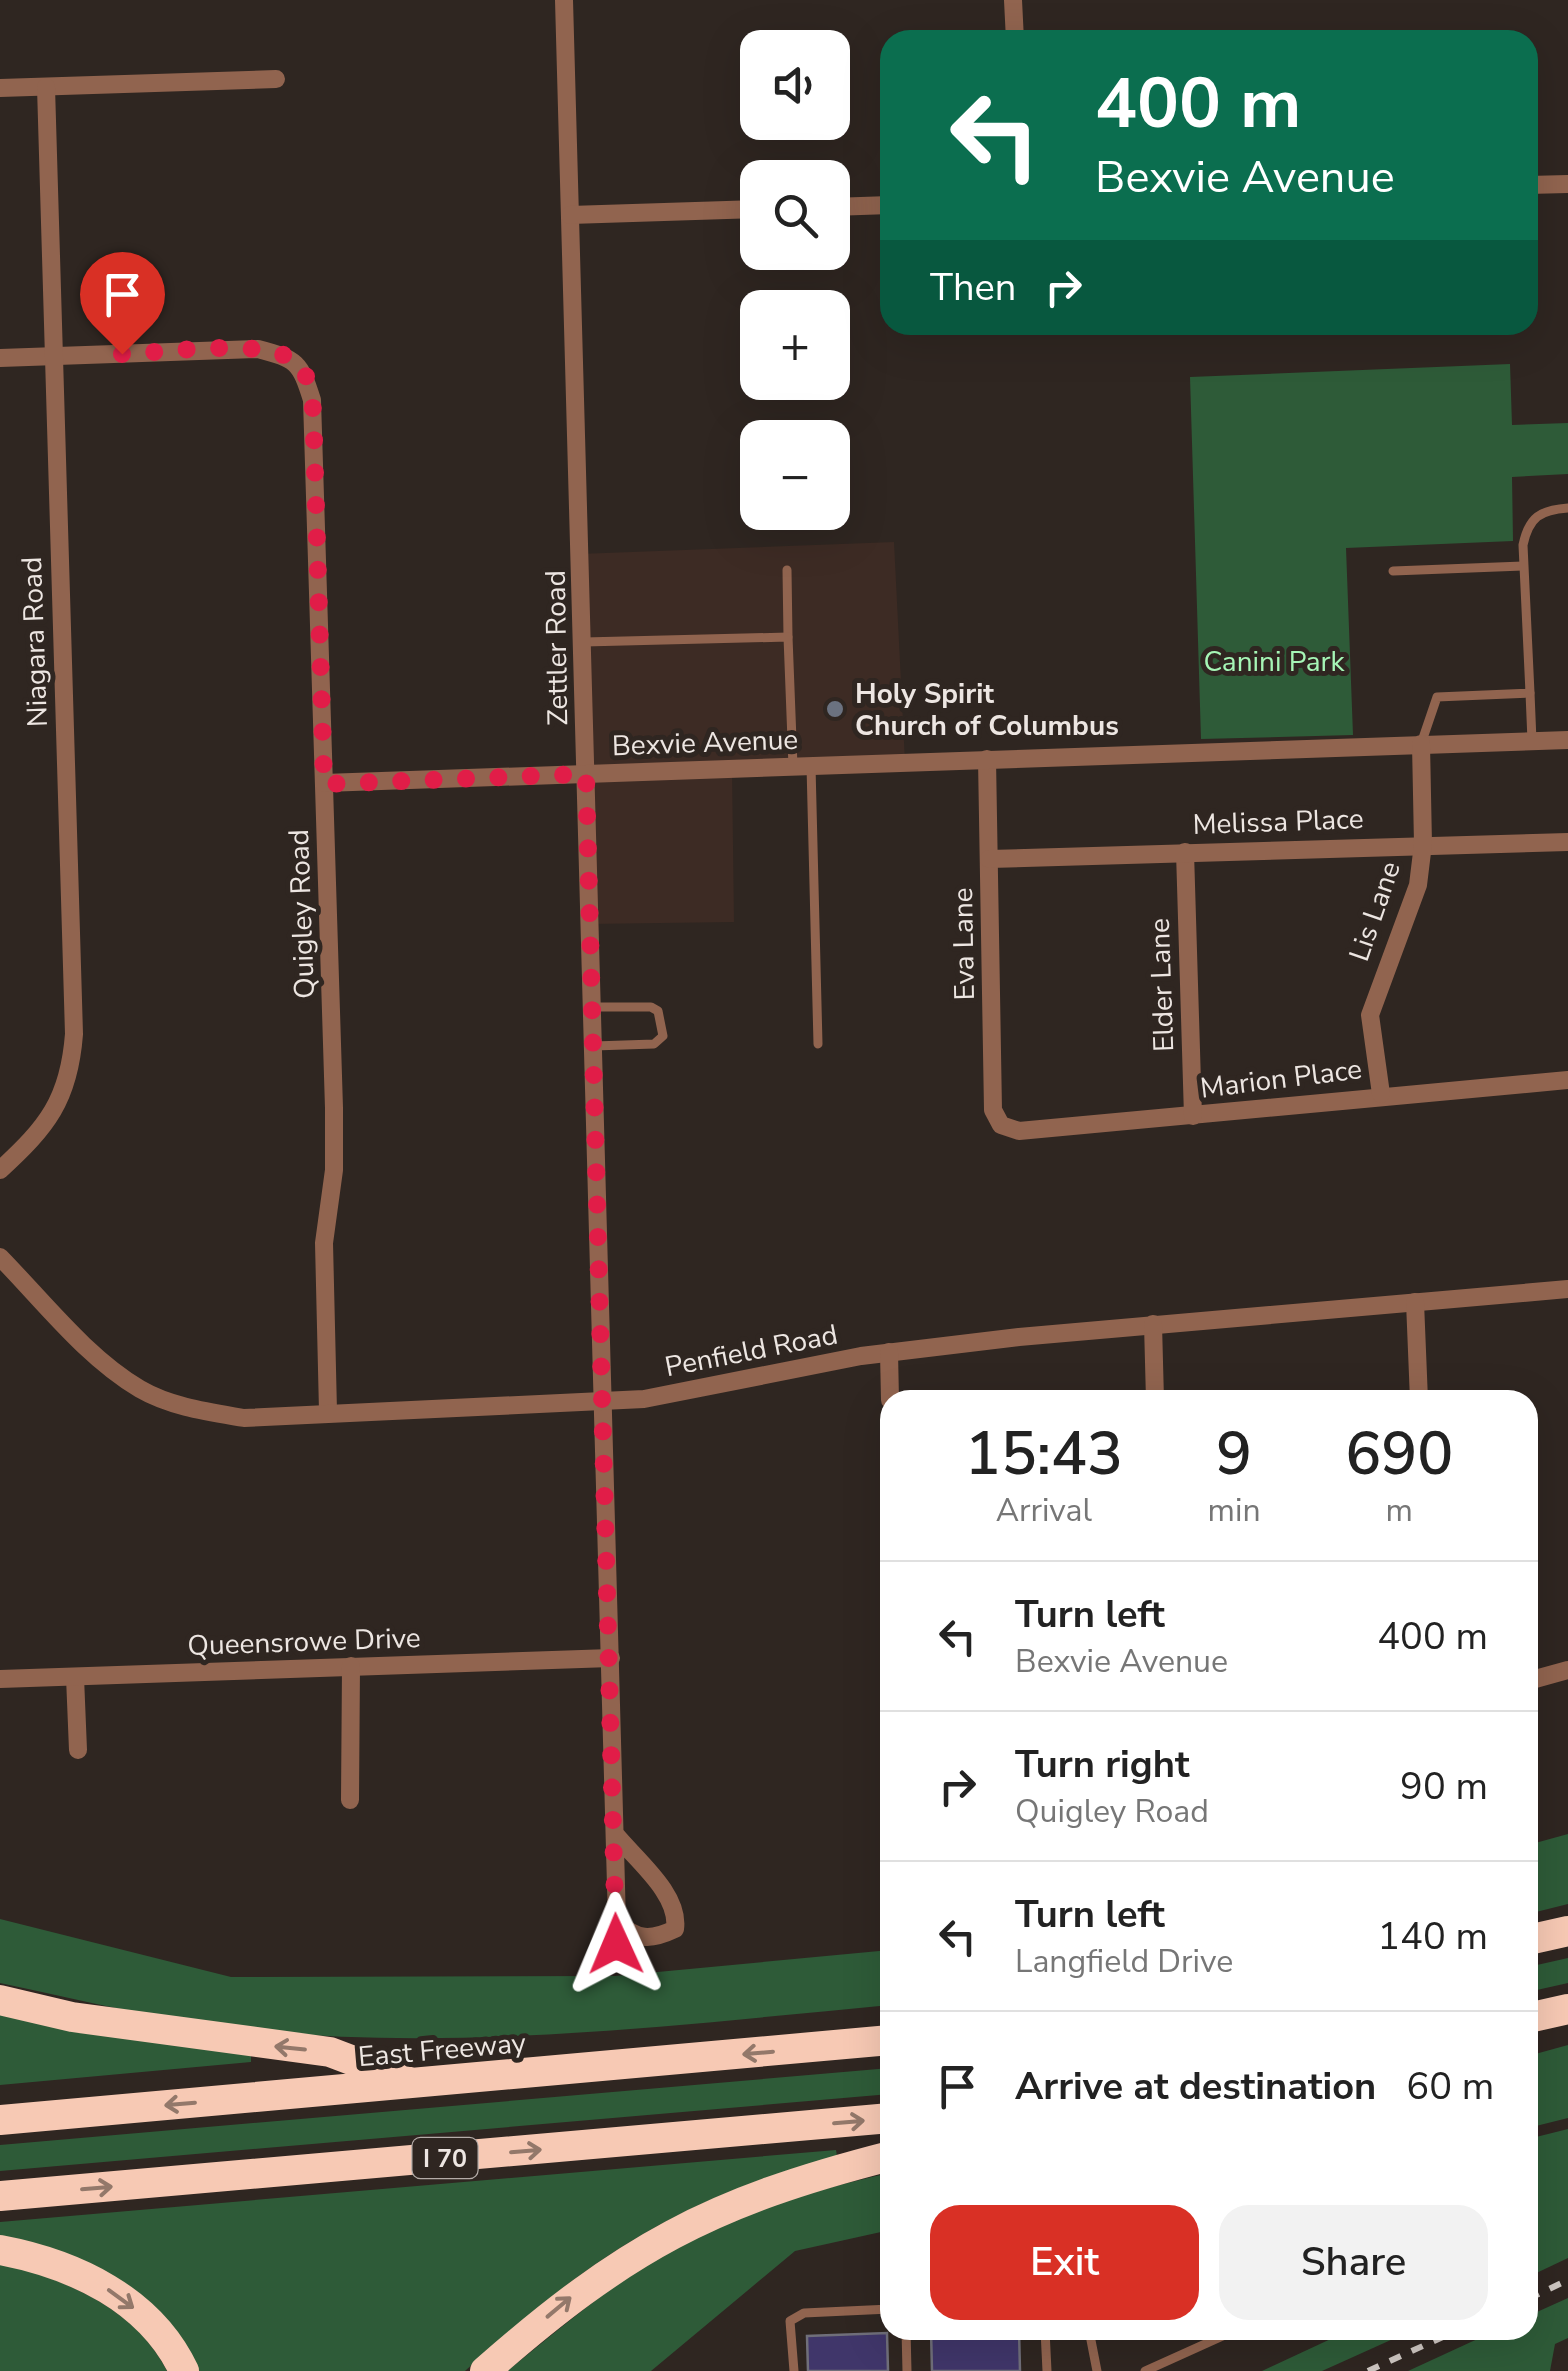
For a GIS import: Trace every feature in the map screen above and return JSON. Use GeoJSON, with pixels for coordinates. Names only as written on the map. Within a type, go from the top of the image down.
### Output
{"type":"FeatureCollection","features":[{"type":"Feature","properties":{"kind":"highway"},"geometry":{"type":"LineString","coordinates":[[1538,1938],[1568,1931]]}},
{"type":"Feature","properties":{"kind":"highway"},"geometry":{"type":"LineString","coordinates":[[0,2000],[72,2017],[330,2052],[417,2085]]}},
{"type":"Feature","properties":{"kind":"highway"},"geometry":{"type":"LineString","coordinates":[[1538,2016],[1568,2009]]}},
{"type":"Feature","properties":{"kind":"highway","name":"East Freeway"},"geometry":{"type":"LineString","coordinates":[[0,2120],[880,2041]]}},
{"type":"Feature","properties":{"kind":"highway","name":"I 70"},"geometry":{"type":"LineString","coordinates":[[0,2196],[880,2119]]}},
{"type":"Feature","properties":{"kind":"highway"},"geometry":{"type":"LineString","coordinates":[[486,2371],[584,2287],[680,2227],[776,2187],[880,2159]]}},
{"type":"Feature","properties":{"kind":"highway"},"geometry":{"type":"LineString","coordinates":[[0,2250],[72,2269],[123,2298],[165,2340],[184,2371]]}},
{"type":"Feature","properties":{"kind":"street","name":"Zettler Road"},"geometry":{"type":"LineString","coordinates":[[564,0],[617,1922]]}},
{"type":"Feature","properties":{"kind":"street"},"geometry":{"type":"LineString","coordinates":[[1013,0],[1014,30]]}},
{"type":"Feature","properties":{"kind":"street"},"geometry":{"type":"LineString","coordinates":[[0,88],[276,79]]}},
{"type":"Feature","properties":{"kind":"street","name":"Niagara Road"},"geometry":{"type":"LineString","coordinates":[[0,1170],[35,1137],[62,1099],[71,1067],[74,1034],[46,87]]}},
{"type":"Feature","properties":{"kind":"street"},"geometry":{"type":"LineString","coordinates":[[1538,185],[1568,184]]}},
{"type":"Feature","properties":{"kind":"street"},"geometry":{"type":"LineString","coordinates":[[850,206],[880,205]]}},
{"type":"Feature","properties":{"kind":"street"},"geometry":{"type":"LineString","coordinates":[[570,215],[740,210]]}},
{"type":"Feature","properties":{"kind":"street","name":"Quigley Road"},"geometry":{"type":"LineString","coordinates":[[53,356],[258,350],[294,359],[312,400],[334,1108],[334,1170],[324,1243],[328,1411]]}},
{"type":"Feature","properties":{"kind":"street"},"geometry":{"type":"LineString","coordinates":[[0,358],[53,356]]}},
{"type":"Feature","properties":{"kind":"street","name":"Bexvie Avenue"},"geometry":{"type":"LineString","coordinates":[[324,784],[1568,740]]}},
{"type":"Feature","properties":{"kind":"street","name":"Lis Lane"},"geometry":{"type":"LineString","coordinates":[[1381,1094],[1370,1015],[1418,885],[1423,844],[1421,744]]}},
{"type":"Feature","properties":{"kind":"street","name":"Eva Lane"},"geometry":{"type":"LineString","coordinates":[[988,759],[993,1110],[1001,1125]]}},
{"type":"Feature","properties":{"kind":"street","name":"Melissa Place"},"geometry":{"type":"LineString","coordinates":[[989,859],[1568,842]]}},
{"type":"Feature","properties":{"kind":"street","name":"Elder Lane"},"geometry":{"type":"LineString","coordinates":[[1185,852],[1193,1116]]}},
{"type":"Feature","properties":{"kind":"street","name":"Marion Place"},"geometry":{"type":"LineString","coordinates":[[1001,1125],[1019,1131],[1381,1094],[1568,1080]]}},
{"type":"Feature","properties":{"kind":"street","name":"Penfield Road"},"geometry":{"type":"LineString","coordinates":[[0,1257],[103,1362],[142,1390],[188,1408],[244,1418],[328,1411],[644,1399],[889,1352],[1153,1324],[1568,1289]]}},
{"type":"Feature","properties":{"kind":"street"},"geometry":{"type":"LineString","coordinates":[[1416,1302],[1418,1390]]}},
{"type":"Feature","properties":{"kind":"street"},"geometry":{"type":"LineString","coordinates":[[1153,1324],[1155,1390]]}},
{"type":"Feature","properties":{"kind":"street"},"geometry":{"type":"LineString","coordinates":[[889,1352],[890,1390]]}},
{"type":"Feature","properties":{"kind":"street","name":"Queensrowe Drive"},"geometry":{"type":"LineString","coordinates":[[0,1680],[611,1658]]}},
{"type":"Feature","properties":{"kind":"street"},"geometry":{"type":"LineString","coordinates":[[350,1800],[351,1666]]}},
{"type":"Feature","properties":{"kind":"street"},"geometry":{"type":"LineString","coordinates":[[1538,1678],[1568,1670]]}},
{"type":"Feature","properties":{"kind":"street"},"geometry":{"type":"LineString","coordinates":[[75,1677],[78,1750]]}},
{"type":"Feature","properties":{"kind":"street"},"geometry":{"type":"LineString","coordinates":[[615,1834],[677,1914],[674,1929],[656,1938],[635,1938],[617,1922]]}},
{"type":"Feature","properties":{"kind":"lane"},"geometry":{"type":"LineString","coordinates":[[1532,740],[1523,566],[1527,525],[1548,510],[1568,508]]}},
{"type":"Feature","properties":{"kind":"lane"},"geometry":{"type":"LineString","coordinates":[[1394,571],[1523,566]]}},
{"type":"Feature","properties":{"kind":"lane"},"geometry":{"type":"LineString","coordinates":[[788,570],[788,637],[802,766],[818,1044]]}},
{"type":"Feature","properties":{"kind":"lane"},"geometry":{"type":"LineString","coordinates":[[584,642],[788,637]]}},
{"type":"Feature","properties":{"kind":"lane"},"geometry":{"type":"LineString","coordinates":[[1421,744],[1437,697],[1530,694]]}},
{"type":"Feature","properties":{"kind":"lane"},"geometry":{"type":"LineString","coordinates":[[592,1007],[650,1007],[658,1011],[663,1036],[654,1044],[594,1046]]}},
{"type":"Feature","properties":{"kind":"lane"},"geometry":{"type":"LineString","coordinates":[[616,1966],[617,1922]]}},
{"type":"Feature","properties":{"kind":"lane"},"geometry":{"type":"LineString","coordinates":[[794,2371],[790,2321],[804,2313],[880,2309]]}},
{"type":"Feature","properties":{"kind":"lane"},"geometry":{"type":"LineString","coordinates":[[906,2340],[907,2371]]}},
{"type":"Feature","properties":{"kind":"lane"},"geometry":{"type":"LineString","coordinates":[[1046,2340],[1047,2371]]}},
{"type":"Feature","properties":{"kind":"lane"},"geometry":{"type":"LineString","coordinates":[[1092,2340],[1097,2371]]}},
{"type":"Feature","properties":{"kind":"lane"},"geometry":{"type":"LineString","coordinates":[[1145,2371],[1214,2340]]}},
{"type":"Feature","properties":{"kind":"shaded area"},"geometry":{"type":"Polygon","coordinates":[[[894,542],[905,762],[732,769],[734,922],[589,924],[579,554],[894,542]]]}},
{"type":"Feature","properties":{"kind":"green space","name":"Canini Park"},"geometry":{"type":"Polygon","coordinates":[[[1510,364],[1512,425],[1568,423],[1568,474],[1512,477],[1513,541],[1346,548],[1353,735],[1201,739],[1190,377],[1510,364]]]}},
{"type":"Feature","properties":{"kind":"green space"},"geometry":{"type":"Polygon","coordinates":[[[1568,1834],[1568,1904],[1538,1912],[1538,1842],[1568,1834]]]}},
{"type":"Feature","properties":{"kind":"green space"},"geometry":{"type":"Polygon","coordinates":[[[0,1919],[231,1977],[615,1976],[880,1951],[880,2006],[649,2028],[488,2037],[327,2036],[246,2030],[153,2016],[0,1983],[0,1919]]]}},
{"type":"Feature","properties":{"kind":"green space"},"geometry":{"type":"Polygon","coordinates":[[[1568,1958],[1568,1983],[1538,1990],[1538,1965],[1568,1958]]]}},
{"type":"Feature","properties":{"kind":"green space"},"geometry":{"type":"Polygon","coordinates":[[[0,2006],[251,2054],[251,2062],[0,2085],[0,2006]]]}},
{"type":"Feature","properties":{"kind":"green space"},"geometry":{"type":"Polygon","coordinates":[[[1568,2045],[1568,2118],[1538,2126],[1538,2053],[1568,2045]]]}},
{"type":"Feature","properties":{"kind":"green space"},"geometry":{"type":"Polygon","coordinates":[[[880,2069],[880,2095],[0,2171],[0,2145],[880,2069]]]}},
{"type":"Feature","properties":{"kind":"green space"},"geometry":{"type":"Polygon","coordinates":[[[1568,2129],[1568,2258],[1538,2272],[1538,2136],[1568,2129]]]}},
{"type":"Feature","properties":{"kind":"green space"},"geometry":{"type":"Polygon","coordinates":[[[836,2150],[837,2156],[728,2192],[636,2238],[552,2296],[465,2371],[197,2371],[176,2335],[0,2236],[0,2222],[836,2150]]]}},
{"type":"Feature","properties":{"kind":"green space"},"geometry":{"type":"Polygon","coordinates":[[[880,2176],[880,2232],[795,2251],[651,2371],[507,2371],[652,2261],[750,2214],[880,2176]]]}},
{"type":"Feature","properties":{"kind":"green space"},"geometry":{"type":"Polygon","coordinates":[[[0,2261],[95,2299],[136,2329],[167,2371],[0,2371],[0,2261]]]}},
{"type":"Feature","properties":{"kind":"green space"},"geometry":{"type":"Polygon","coordinates":[[[1568,2298],[1568,2338],[1555,2344],[1550,2371],[1408,2371],[1475,2340],[1538,2340],[1538,2312],[1568,2298]]]}},
{"type":"Feature","properties":{"kind":"green space"},"geometry":{"type":"Polygon","coordinates":[[[1329,2340],[1391,2340],[1322,2371],[1262,2371],[1329,2340]]]}},
{"type":"Feature","properties":{"kind":"building"},"geometry":{"type":"Polygon","coordinates":[[[880,2333],[880,2340],[887,2340],[888,2371],[808,2371],[807,2336],[880,2333]]]}},
{"type":"Feature","properties":{"kind":"building"},"geometry":{"type":"Polygon","coordinates":[[[931,2340],[1019,2340],[1020,2371],[932,2371],[931,2340]]]}},
{"type":"Feature","properties":{"kind":"railway"},"geometry":{"type":"LineString","coordinates":[[1538,2294],[1568,2280]]}},
{"type":"Feature","properties":{"kind":"railway"},"geometry":{"type":"LineString","coordinates":[[1368,2371],[1436,2340]]}},
{"type":"Feature","properties":{"kind":"place","name":"Holy Spirit Church of Columbus"},"geometry":{"type":"Point","coordinates":[835,709]}},
{"type":"Feature","properties":{"kind":"route"},"geometry":{"type":"LineString","coordinates":[[122,354],[258,350],[294,359],[304,373],[312,400],[314,438],[324,784],[586,774],[616,1944]]}}]}
